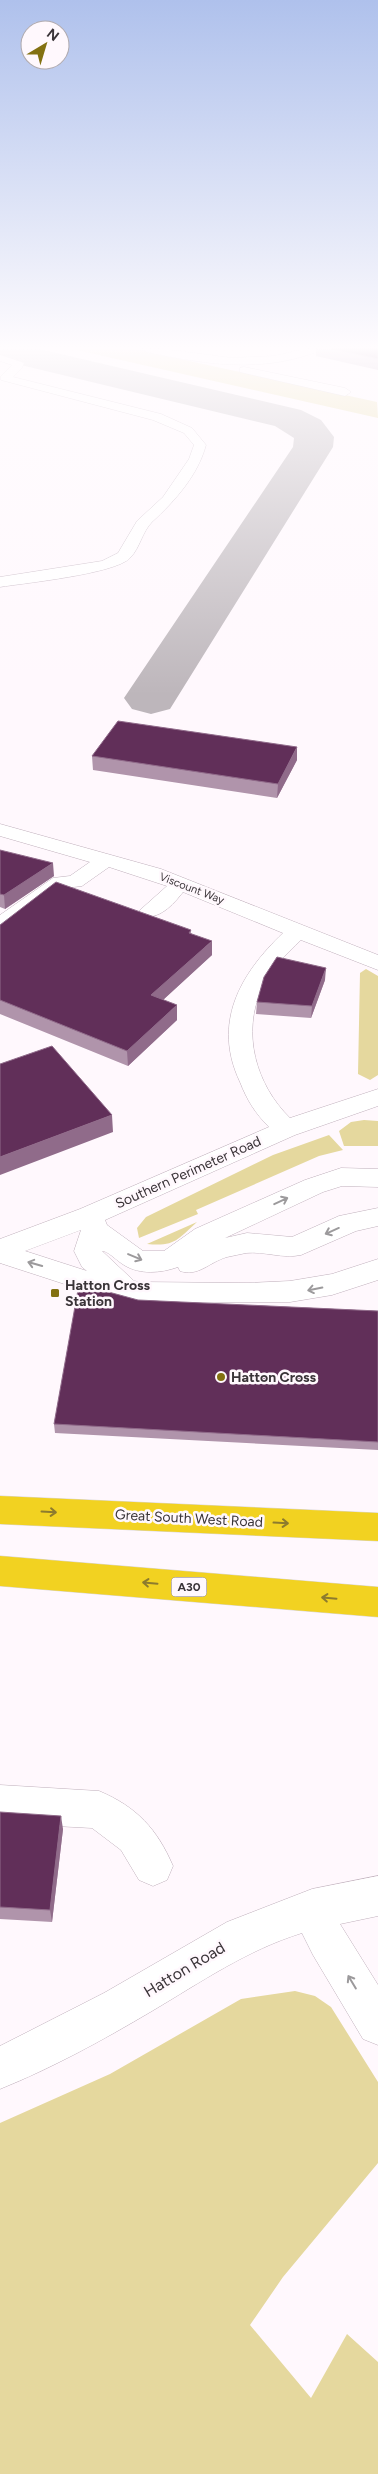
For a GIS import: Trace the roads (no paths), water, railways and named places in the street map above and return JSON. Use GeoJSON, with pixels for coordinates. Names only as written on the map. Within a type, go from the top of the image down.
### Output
{"type":"FeatureCollection","features":[{"type":"Feature","properties":{"kind":"highway","name":"Great South West Road"},"geometry":{"type":"LineString","coordinates":[[0,1510],[378,1527]]}},
{"type":"Feature","properties":{"kind":"highway","name":"A30"},"geometry":{"type":"LineString","coordinates":[[0,1571],[378,1602]]}},
{"type":"Feature","properties":{"kind":"street"},"geometry":{"type":"LineString","coordinates":[[0,582],[106,566],[120,559],[142,524],[154,511],[162,507],[192,464]]}},
{"type":"Feature","properties":{"kind":"street","name":"Viscount Way"},"geometry":{"type":"LineString","coordinates":[[0,830],[107,859],[180,883],[378,963]]}},
{"type":"Feature","properties":{"kind":"street"},"geometry":{"type":"LineString","coordinates":[[0,925],[60,882],[75,882],[107,859]]}},
{"type":"Feature","properties":{"kind":"street"},"geometry":{"type":"LineString","coordinates":[[150,911],[170,895],[180,883]]}},
{"type":"Feature","properties":{"kind":"street"},"geometry":{"type":"LineString","coordinates":[[286,1129],[261,1102],[247,1069],[239,1041],[241,1013],[247,992],[271,956],[298,930]]}},
{"type":"Feature","properties":{"kind":"street","name":"Southern Perimeter Road"},"geometry":{"type":"LineString","coordinates":[[0,1251],[92,1223],[286,1129],[378,1097]]}},
{"type":"Feature","properties":{"kind":"street"},"geometry":{"type":"LineString","coordinates":[[92,1223],[135,1259],[150,1262],[165,1261],[174,1258],[204,1236],[327,1181],[358,1176],[378,1178]]}},
{"type":"Feature","properties":{"kind":"street"},"geometry":{"type":"LineString","coordinates":[[92,1223],[88,1251],[92,1260],[114,1278],[150,1292],[176,1286],[193,1261],[212,1251],[247,1243],[292,1247],[349,1223],[378,1217]]}},
{"type":"Feature","properties":{"kind":"street"},"geometry":{"type":"LineString","coordinates":[[0,1251],[92,1281],[150,1292],[286,1294],[317,1289],[356,1278],[378,1269]]}},
{"type":"Feature","properties":{"kind":"street"},"geometry":{"type":"LineString","coordinates":[[0,1804],[99,1810],[135,1836],[153,1866]]}},
{"type":"Feature","properties":{"kind":"street","name":"Hatton Road"},"geometry":{"type":"LineString","coordinates":[[0,2068],[63,2038],[136,1997],[209,1952],[257,1929],[312,1909],[378,1896]]}},
{"type":"Feature","properties":{"kind":"street"},"geometry":{"type":"LineString","coordinates":[[312,1909],[327,1941],[378,2024]]}},
{"type":"Feature","properties":{"kind":"place","name":"Hatton Cross Station"},"geometry":{"type":"Point","coordinates":[55,1293]}},
{"type":"Feature","properties":{"kind":"place","name":"Hatton Cross"},"geometry":{"type":"Point","coordinates":[221,1377]}}]}
